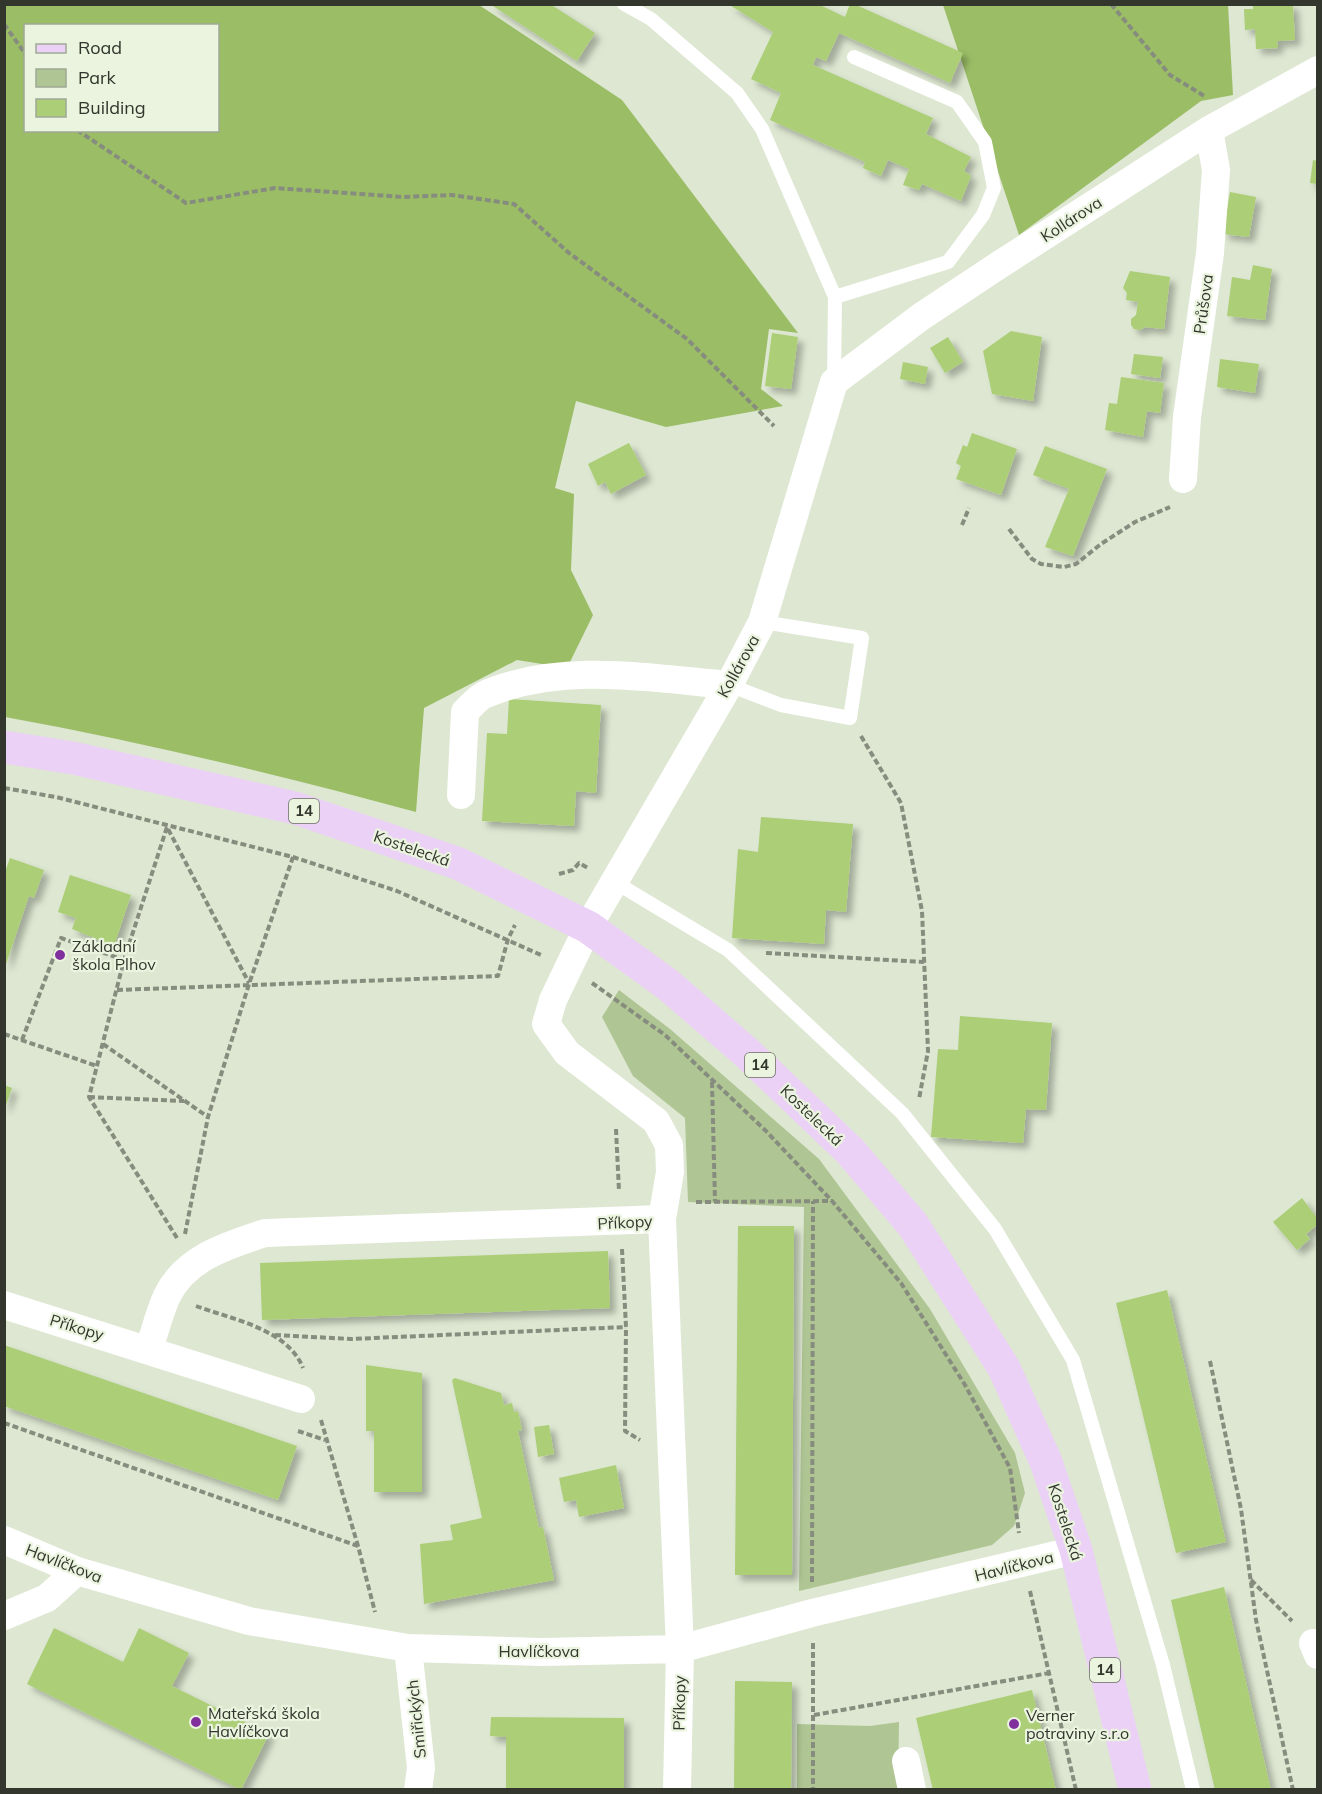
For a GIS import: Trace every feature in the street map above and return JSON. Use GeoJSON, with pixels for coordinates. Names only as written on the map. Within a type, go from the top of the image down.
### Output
{"type":"FeatureCollection","features":[{"type":"Feature","properties":{"kind":"main road","name":"Kostelecká"},"geometry":{"type":"LineString","coordinates":[[4,747],[73,759],[295,808],[457,863],[588,927],[667,984],[747,1053],[850,1151],[913,1225],[1009,1378],[1046,1462],[1076,1550],[1135,1790]]}},
{"type":"Feature","properties":{"kind":"street","name":"Kollárova"},"geometry":{"type":"LineString","coordinates":[[614,1090],[567,1053],[546,1024],[553,1000],[613,881],[729,685],[762,622],[834,381],[931,309],[1209,130],[1317,70]]}},
{"type":"Feature","properties":{"kind":"street","name":"Průšova"},"geometry":{"type":"LineString","coordinates":[[1183,479],[1187,417],[1210,253],[1216,170],[1209,130]]}},
{"type":"Feature","properties":{"kind":"street"},"geometry":{"type":"LineString","coordinates":[[461,795],[465,712],[484,694],[542,678],[611,675],[729,685]]}},
{"type":"Feature","properties":{"kind":"street"},"geometry":{"type":"LineString","coordinates":[[614,1090],[656,1121],[669,1145],[670,1172],[664,1212]]}},
{"type":"Feature","properties":{"kind":"street","name":"Příkopy"},"geometry":{"type":"LineString","coordinates":[[149,1349],[167,1295],[183,1275],[214,1250],[265,1233],[621,1223],[664,1212],[680,1649],[677,1790]]}},
{"type":"Feature","properties":{"kind":"street","name":"Příkopy"},"geometry":{"type":"LineString","coordinates":[[4,1305],[149,1349],[310,1406]]}},
{"type":"Feature","properties":{"kind":"street","name":"Havlíčkova"},"geometry":{"type":"LineString","coordinates":[[4,1540],[77,1571],[249,1621],[395,1646],[542,1652],[680,1649],[812,1614],[1076,1550]]}},
{"type":"Feature","properties":{"kind":"street"},"geometry":{"type":"LineString","coordinates":[[4,1616],[47,1598],[77,1571]]}},
{"type":"Feature","properties":{"kind":"street","name":"Smiřických"},"geometry":{"type":"LineString","coordinates":[[395,1646],[421,1768],[418,1790]]}},
{"type":"Feature","properties":{"kind":"street"},"geometry":{"type":"LineString","coordinates":[[906,1761],[912,1790]]}},
{"type":"Feature","properties":{"kind":"lane","name":"Kollárova"},"geometry":{"type":"LineString","coordinates":[[624,4],[651,19],[737,93],[762,129],[835,297],[834,381]]}},
{"type":"Feature","properties":{"kind":"lane"},"geometry":{"type":"LineString","coordinates":[[835,297],[948,262],[983,215],[994,188],[985,142],[957,102],[854,57]]}},
{"type":"Feature","properties":{"kind":"lane"},"geometry":{"type":"LineString","coordinates":[[729,685],[781,705],[850,718],[862,638],[762,622]]}},
{"type":"Feature","properties":{"kind":"lane"},"geometry":{"type":"LineString","coordinates":[[613,881],[728,950],[843,1057],[914,1129],[996,1228],[1073,1360],[1163,1665],[1193,1790]]}},
{"type":"Feature","properties":{"kind":"path"},"geometry":{"type":"LineString","coordinates":[[1111,4],[1170,75],[1237,115]]}},
{"type":"Feature","properties":{"kind":"path"},"geometry":{"type":"LineString","coordinates":[[4,24],[24,52]]}},
{"type":"Feature","properties":{"kind":"path"},"geometry":{"type":"LineString","coordinates":[[79,132],[186,203],[275,188],[403,197],[452,195],[514,204],[569,253],[687,339],[774,426]]}},
{"type":"Feature","properties":{"kind":"path"},"geometry":{"type":"LineString","coordinates":[[1009,529],[1032,559],[1041,564],[1064,567],[1076,564],[1101,544],[1136,522],[1174,505]]}},
{"type":"Feature","properties":{"kind":"path"},"geometry":{"type":"LineString","coordinates":[[962,525],[969,508]]}},
{"type":"Feature","properties":{"kind":"path"},"geometry":{"type":"LineString","coordinates":[[850,718],[901,803],[922,910],[928,1052],[914,1129]]}},
{"type":"Feature","properties":{"kind":"path"},"geometry":{"type":"LineString","coordinates":[[4,788],[56,797],[293,857],[397,891],[548,958]]}},
{"type":"Feature","properties":{"kind":"path"},"geometry":{"type":"LineString","coordinates":[[167,826],[124,960],[89,1097],[183,1247]]}},
{"type":"Feature","properties":{"kind":"path"},"geometry":{"type":"LineString","coordinates":[[167,826],[249,984]]}},
{"type":"Feature","properties":{"kind":"path"},"geometry":{"type":"LineString","coordinates":[[185,1236],[208,1117],[249,984],[293,857]]}},
{"type":"Feature","properties":{"kind":"path"},"geometry":{"type":"LineString","coordinates":[[117,990],[498,976],[508,939],[529,898],[547,870],[560,874],[573,870],[579,863],[613,881]]}},
{"type":"Feature","properties":{"kind":"path"},"geometry":{"type":"LineString","coordinates":[[22,1040],[61,938],[124,960]]}},
{"type":"Feature","properties":{"kind":"path"},"geometry":{"type":"LineString","coordinates":[[728,950],[924,962]]}},
{"type":"Feature","properties":{"kind":"path"},"geometry":{"type":"LineString","coordinates":[[589,981],[665,1035],[765,1131],[832,1201],[901,1283],[965,1385],[1010,1468],[1021,1545]]}},
{"type":"Feature","properties":{"kind":"path"},"geometry":{"type":"LineString","coordinates":[[4,1034],[97,1066]]}},
{"type":"Feature","properties":{"kind":"path"},"geometry":{"type":"LineString","coordinates":[[102,1044],[208,1117]]}},
{"type":"Feature","properties":{"kind":"path"},"geometry":{"type":"LineString","coordinates":[[712,1081],[715,1201]]}},
{"type":"Feature","properties":{"kind":"path"},"geometry":{"type":"LineString","coordinates":[[614,1090],[626,1327],[625,1431],[672,1458]]}},
{"type":"Feature","properties":{"kind":"path"},"geometry":{"type":"LineString","coordinates":[[89,1097],[184,1101]]}},
{"type":"Feature","properties":{"kind":"path"},"geometry":{"type":"LineString","coordinates":[[664,1212],[715,1201],[832,1201]]}},
{"type":"Feature","properties":{"kind":"path"},"geometry":{"type":"LineString","coordinates":[[813,1201],[813,1790]]}},
{"type":"Feature","properties":{"kind":"path"},"geometry":{"type":"LineString","coordinates":[[167,1295],[274,1335],[351,1339],[626,1327]]}},
{"type":"Feature","properties":{"kind":"path"},"geometry":{"type":"LineString","coordinates":[[274,1335],[300,1360],[304,1371]]}},
{"type":"Feature","properties":{"kind":"path"},"geometry":{"type":"LineString","coordinates":[[1210,1361],[1241,1509],[1256,1620],[1293,1790]]}},
{"type":"Feature","properties":{"kind":"path"},"geometry":{"type":"LineString","coordinates":[[310,1406],[395,1646]]}},
{"type":"Feature","properties":{"kind":"path"},"geometry":{"type":"LineString","coordinates":[[4,1423],[358,1546]]}},
{"type":"Feature","properties":{"kind":"path"},"geometry":{"type":"LineString","coordinates":[[1251,1580],[1315,1649]]}},
{"type":"Feature","properties":{"kind":"path"},"geometry":{"type":"LineString","coordinates":[[1029,1589],[1076,1790]]}},
{"type":"Feature","properties":{"kind":"path"},"geometry":{"type":"LineString","coordinates":[[814,1714],[1049,1672]]}},
{"type":"Feature","properties":{"kind":"green space"},"geometry":{"type":"Polygon","coordinates":[[[4,5],[479,5],[622,100],[798,333],[769,329],[761,389],[783,406],[666,427],[576,401],[555,488],[574,494],[571,570],[593,615],[567,668],[517,660],[424,708],[416,812],[314,785],[108,737],[5,717],[4,5]]]}},
{"type":"Feature","properties":{"kind":"green space"},"geometry":{"type":"Polygon","coordinates":[[[943,5],[1228,5],[1233,95],[1201,101],[1019,235],[943,5]]]}},
{"type":"Feature","properties":{"kind":"green space"},"geometry":{"type":"Polygon","coordinates":[[[619,990],[670,1029],[819,1159],[930,1309],[1015,1453],[1025,1493],[1014,1526],[992,1545],[799,1591],[804,1207],[688,1202],[685,1118],[633,1076],[602,1017],[619,990]]]}},
{"type":"Feature","properties":{"kind":"green space"},"geometry":{"type":"Polygon","coordinates":[[[899,1722],[898,1789],[797,1790],[797,1724],[870,1726],[899,1722]]]}},
{"type":"Feature","properties":{"kind":"building"},"geometry":{"type":"Polygon","coordinates":[[[490,4],[550,4],[595,33],[577,61],[490,4]]]}},
{"type":"Feature","properties":{"kind":"building"},"geometry":{"type":"Polygon","coordinates":[[[728,4],[818,4],[845,17],[850,4],[854,4],[963,53],[950,83],[839,33],[826,61],[816,57],[813,65],[933,118],[926,134],[971,157],[964,171],[971,176],[961,201],[922,184],[919,190],[903,185],[909,169],[888,160],[881,176],[863,168],[865,162],[770,120],[781,93],[751,79],[773,32],[728,4]]]}},
{"type":"Feature","properties":{"kind":"building"},"geometry":{"type":"Polygon","coordinates":[[[1253,4],[1293,4],[1295,40],[1277,41],[1278,48],[1256,49],[1255,29],[1245,30],[1244,9],[1253,9],[1253,4]]]}},
{"type":"Feature","properties":{"kind":"building"},"geometry":{"type":"Polygon","coordinates":[[[1313,160],[1317,161],[1317,184],[1310,183],[1313,160]]]}},
{"type":"Feature","properties":{"kind":"building"},"geometry":{"type":"Polygon","coordinates":[[[1230,192],[1256,197],[1249,237],[1223,234],[1230,192]]]}},
{"type":"Feature","properties":{"kind":"building"},"geometry":{"type":"Polygon","coordinates":[[[1253,265],[1272,269],[1265,320],[1227,316],[1232,277],[1250,280],[1253,265]]]}},
{"type":"Feature","properties":{"kind":"building"},"geometry":{"type":"Polygon","coordinates":[[[1130,271],[1170,277],[1164,329],[1145,327],[1140,330],[1134,329],[1131,325],[1131,319],[1136,315],[1138,302],[1126,300],[1127,293],[1123,288],[1130,271]]]}},
{"type":"Feature","properties":{"kind":"building"},"geometry":{"type":"Polygon","coordinates":[[[1011,331],[1042,337],[1033,401],[992,394],[983,351],[1011,331]]]}},
{"type":"Feature","properties":{"kind":"building"},"geometry":{"type":"Polygon","coordinates":[[[772,333],[798,337],[791,389],[765,386],[772,333]]]}},
{"type":"Feature","properties":{"kind":"building"},"geometry":{"type":"Polygon","coordinates":[[[948,337],[963,362],[945,373],[930,348],[948,337]]]}},
{"type":"Feature","properties":{"kind":"building"},"geometry":{"type":"Polygon","coordinates":[[[1134,354],[1163,357],[1160,378],[1131,374],[1134,354]]]}},
{"type":"Feature","properties":{"kind":"building"},"geometry":{"type":"Polygon","coordinates":[[[1220,359],[1259,364],[1255,393],[1217,387],[1220,359]]]}},
{"type":"Feature","properties":{"kind":"building"},"geometry":{"type":"Polygon","coordinates":[[[903,362],[928,367],[925,384],[900,379],[903,362]]]}},
{"type":"Feature","properties":{"kind":"building"},"geometry":{"type":"Polygon","coordinates":[[[1121,377],[1164,383],[1160,413],[1147,411],[1143,437],[1105,430],[1109,403],[1117,404],[1121,377]]]}},
{"type":"Feature","properties":{"kind":"building"},"geometry":{"type":"Polygon","coordinates":[[[972,433],[1017,449],[1001,495],[956,479],[961,466],[956,463],[963,445],[967,447],[972,433]]]}},
{"type":"Feature","properties":{"kind":"building"},"geometry":{"type":"Polygon","coordinates":[[[629,443],[646,475],[611,494],[605,482],[598,486],[588,464],[629,443]]]}},
{"type":"Feature","properties":{"kind":"building"},"geometry":{"type":"Polygon","coordinates":[[[1045,446],[1107,469],[1073,556],[1045,547],[1069,489],[1033,475],[1045,446]]]}},
{"type":"Feature","properties":{"kind":"building"},"geometry":{"type":"Polygon","coordinates":[[[509,699],[601,705],[596,793],[576,791],[574,826],[482,821],[487,733],[507,734],[509,699]]]}},
{"type":"Feature","properties":{"kind":"building"},"geometry":{"type":"Polygon","coordinates":[[[761,817],[853,824],[846,912],[826,910],[824,944],[732,938],[738,849],[758,852],[761,817]]]}},
{"type":"Feature","properties":{"kind":"building"},"geometry":{"type":"Polygon","coordinates":[[[10,858],[44,870],[34,898],[29,896],[5,967],[4,875],[10,858]]]}},
{"type":"Feature","properties":{"kind":"building"},"geometry":{"type":"Polygon","coordinates":[[[70,875],[131,895],[114,946],[72,929],[76,918],[58,912],[70,875]]]}},
{"type":"Feature","properties":{"kind":"building"},"geometry":{"type":"Polygon","coordinates":[[[960,1016],[1052,1023],[1046,1110],[1026,1109],[1023,1143],[931,1137],[938,1049],[958,1050],[960,1016]]]}},
{"type":"Feature","properties":{"kind":"building"},"geometry":{"type":"Polygon","coordinates":[[[4,1085],[12,1088],[5,1108],[4,1108],[4,1085]]]}},
{"type":"Feature","properties":{"kind":"building"},"geometry":{"type":"Polygon","coordinates":[[[1302,1198],[1317,1218],[1317,1225],[1306,1234],[1310,1239],[1297,1250],[1273,1222],[1302,1198]]]}},
{"type":"Feature","properties":{"kind":"building"},"geometry":{"type":"Polygon","coordinates":[[[738,1226],[794,1226],[792,1575],[735,1575],[738,1226]]]}},
{"type":"Feature","properties":{"kind":"building"},"geometry":{"type":"Polygon","coordinates":[[[608,1251],[610,1308],[262,1320],[260,1263],[608,1251]]]}},
{"type":"Feature","properties":{"kind":"building"},"geometry":{"type":"Polygon","coordinates":[[[1167,1290],[1226,1542],[1176,1553],[1116,1303],[1167,1290]]]}},
{"type":"Feature","properties":{"kind":"building"},"geometry":{"type":"Polygon","coordinates":[[[4,1345],[297,1446],[278,1500],[4,1406],[4,1345]]]}},
{"type":"Feature","properties":{"kind":"building"},"geometry":{"type":"Polygon","coordinates":[[[366,1365],[422,1373],[422,1492],[374,1492],[374,1431],[366,1431],[366,1365]]]}},
{"type":"Feature","properties":{"kind":"building"},"geometry":{"type":"Polygon","coordinates":[[[455,1378],[501,1393],[504,1405],[512,1403],[514,1412],[518,1411],[522,1430],[518,1431],[539,1528],[543,1527],[554,1580],[424,1604],[420,1544],[453,1540],[450,1525],[482,1518],[452,1380],[455,1378]]]}},
{"type":"Feature","properties":{"kind":"building"},"geometry":{"type":"Polygon","coordinates":[[[549,1425],[554,1454],[538,1457],[534,1427],[549,1425]]]}},
{"type":"Feature","properties":{"kind":"building"},"geometry":{"type":"Polygon","coordinates":[[[616,1465],[624,1508],[579,1517],[576,1500],[564,1502],[559,1478],[616,1465]]]}},
{"type":"Feature","properties":{"kind":"building"},"geometry":{"type":"Polygon","coordinates":[[[1224,1587],[1271,1790],[1215,1790],[1171,1600],[1224,1587]]]}},
{"type":"Feature","properties":{"kind":"building"},"geometry":{"type":"Polygon","coordinates":[[[54,1628],[123,1662],[139,1628],[189,1653],[172,1686],[269,1734],[241,1790],[27,1684],[54,1628]]]}},
{"type":"Feature","properties":{"kind":"building"},"geometry":{"type":"Polygon","coordinates":[[[735,1681],[792,1682],[791,1790],[734,1790],[735,1681]]]}},
{"type":"Feature","properties":{"kind":"building"},"geometry":{"type":"Polygon","coordinates":[[[1032,1690],[1056,1790],[933,1790],[916,1718],[1032,1690]]]}},
{"type":"Feature","properties":{"kind":"building"},"geometry":{"type":"Polygon","coordinates":[[[491,1717],[624,1718],[624,1790],[506,1790],[506,1737],[490,1736],[491,1717]]]}},
{"type":"Feature","properties":{"kind":"place","name":"Základní škola Plhov"},"geometry":{"type":"Point","coordinates":[60,955]}},
{"type":"Feature","properties":{"kind":"place","name":"Mateřská škola Havlíčkova"},"geometry":{"type":"Point","coordinates":[196,1722]}},
{"type":"Feature","properties":{"kind":"place","name":"Verner potraviny s.r.o"},"geometry":{"type":"Point","coordinates":[1014,1724]}}]}
